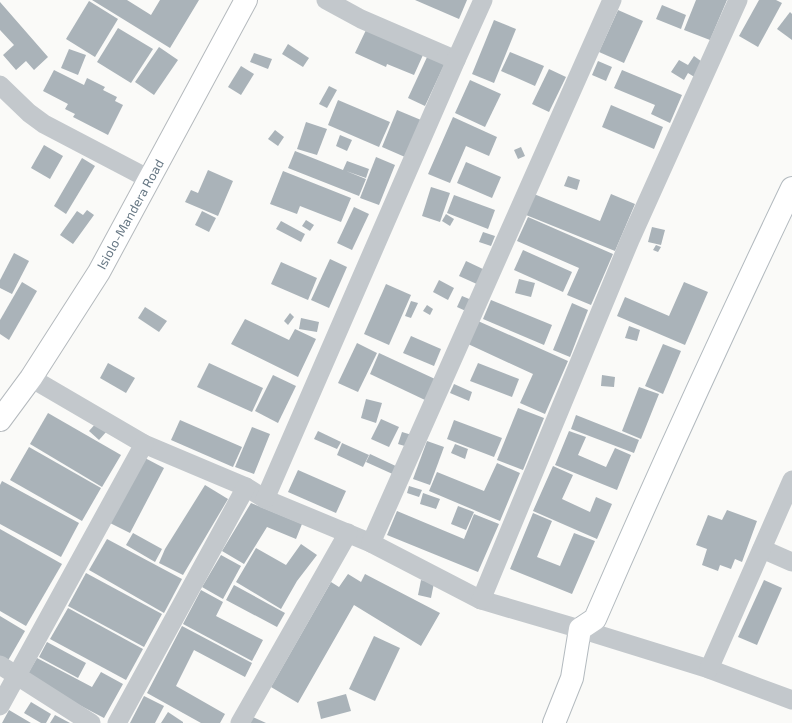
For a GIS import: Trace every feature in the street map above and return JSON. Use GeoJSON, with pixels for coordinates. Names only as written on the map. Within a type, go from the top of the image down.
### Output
{"type":"FeatureCollection","features":[{"type":"Feature","properties":{"kind":"main road","name":"Isiolo-Mandera Road"},"geometry":{"type":"LineString","coordinates":[[0,420],[31,378],[99,272],[246,0]]}},
{"type":"Feature","properties":{"kind":"main road"},"geometry":{"type":"LineString","coordinates":[[554,723],[572,678],[580,629],[594,619],[728,321],[792,188]]}},
{"type":"Feature","properties":{"kind":"street"},"geometry":{"type":"LineString","coordinates":[[326,0],[361,19],[456,60]]}},
{"type":"Feature","properties":{"kind":"street"},"geometry":{"type":"LineString","coordinates":[[265,499],[456,60],[484,0]]}},
{"type":"Feature","properties":{"kind":"street"},"geometry":{"type":"LineString","coordinates":[[371,543],[612,0]]}},
{"type":"Feature","properties":{"kind":"street"},"geometry":{"type":"LineString","coordinates":[[481,600],[630,240],[738,0]]}},
{"type":"Feature","properties":{"kind":"street"},"geometry":{"type":"LineString","coordinates":[[0,85],[29,113],[44,124],[149,179]]}},
{"type":"Feature","properties":{"kind":"street"},"geometry":{"type":"LineString","coordinates":[[31,378],[144,444],[246,487],[265,499],[371,543],[481,600],[709,669],[792,700]]}},
{"type":"Feature","properties":{"kind":"street"},"geometry":{"type":"LineString","coordinates":[[0,706],[144,444]]}},
{"type":"Feature","properties":{"kind":"street"},"geometry":{"type":"LineString","coordinates":[[709,669],[792,480]]}},
{"type":"Feature","properties":{"kind":"street"},"geometry":{"type":"LineString","coordinates":[[117,723],[246,487]]}},
{"type":"Feature","properties":{"kind":"street"},"geometry":{"type":"LineString","coordinates":[[240,723],[348,533]]}},
{"type":"Feature","properties":{"kind":"street"},"geometry":{"type":"LineString","coordinates":[[762,549],[792,562]]}},
{"type":"Feature","properties":{"kind":"street"},"geometry":{"type":"LineString","coordinates":[[0,665],[91,723]]}},
{"type":"Feature","properties":{"kind":"building"},"geometry":{"type":"Polygon","coordinates":[[[92,0],[127,0],[151,15],[160,0],[199,0],[170,48],[92,0]]]}},
{"type":"Feature","properties":{"kind":"building"},"geometry":{"type":"Polygon","coordinates":[[[415,0],[467,0],[459,19],[415,0]]]}},
{"type":"Feature","properties":{"kind":"building"},"geometry":{"type":"Polygon","coordinates":[[[696,0],[727,0],[710,40],[684,30],[696,0]]]}},
{"type":"Feature","properties":{"kind":"building"},"geometry":{"type":"Polygon","coordinates":[[[759,0],[776,0],[782,3],[758,47],[739,36],[759,0]]]}},
{"type":"Feature","properties":{"kind":"building"},"geometry":{"type":"Polygon","coordinates":[[[89,1],[118,19],[95,57],[66,39],[89,1]]]}},
{"type":"Feature","properties":{"kind":"building"},"geometry":{"type":"Polygon","coordinates":[[[0,2],[48,57],[34,70],[26,61],[16,70],[3,55],[14,45],[0,30],[0,2]]]}},
{"type":"Feature","properties":{"kind":"building"},"geometry":{"type":"Polygon","coordinates":[[[662,5],[686,15],[681,29],[656,19],[662,5]]]}},
{"type":"Feature","properties":{"kind":"building"},"geometry":{"type":"Polygon","coordinates":[[[618,10],[643,21],[624,63],[599,52],[618,10]]]}},
{"type":"Feature","properties":{"kind":"building"},"geometry":{"type":"Polygon","coordinates":[[[790,12],[792,14],[792,40],[777,29],[790,12]]]}},
{"type":"Feature","properties":{"kind":"building"},"geometry":{"type":"Polygon","coordinates":[[[494,20],[516,29],[494,83],[472,74],[494,20]]]}},
{"type":"Feature","properties":{"kind":"building"},"geometry":{"type":"Polygon","coordinates":[[[118,28],[153,49],[131,83],[97,62],[118,28]]]}},
{"type":"Feature","properties":{"kind":"building"},"geometry":{"type":"Polygon","coordinates":[[[366,30],[423,55],[414,75],[387,64],[386,67],[355,53],[366,30]]]}},
{"type":"Feature","properties":{"kind":"building"},"geometry":{"type":"Polygon","coordinates":[[[288,44],[309,58],[303,67],[282,54],[288,44]]]}},
{"type":"Feature","properties":{"kind":"building"},"geometry":{"type":"Polygon","coordinates":[[[159,47],[178,60],[154,95],[135,82],[159,47]]]}},
{"type":"Feature","properties":{"kind":"building"},"geometry":{"type":"Polygon","coordinates":[[[69,49],[86,55],[78,75],[61,68],[69,49]]]}},
{"type":"Feature","properties":{"kind":"building"},"geometry":{"type":"Polygon","coordinates":[[[510,52],[544,66],[535,86],[501,71],[510,52]]]}},
{"type":"Feature","properties":{"kind":"building"},"geometry":{"type":"Polygon","coordinates":[[[254,53],[272,59],[268,69],[250,62],[254,53]]]}},
{"type":"Feature","properties":{"kind":"building"},"geometry":{"type":"Polygon","coordinates":[[[428,55],[445,63],[425,106],[408,98],[428,55]]]}},
{"type":"Feature","properties":{"kind":"building"},"geometry":{"type":"Polygon","coordinates":[[[694,56],[705,64],[696,78],[688,73],[684,80],[671,72],[679,60],[688,65],[694,56]]]}},
{"type":"Feature","properties":{"kind":"building"},"geometry":{"type":"Polygon","coordinates":[[[598,61],[612,67],[606,81],[592,75],[598,61]]]}},
{"type":"Feature","properties":{"kind":"building"},"geometry":{"type":"Polygon","coordinates":[[[241,66],[254,74],[241,95],[228,87],[241,66]]]}},
{"type":"Feature","properties":{"kind":"building"},"geometry":{"type":"Polygon","coordinates":[[[549,69],[566,77],[549,112],[532,104],[549,69]]]}},
{"type":"Feature","properties":{"kind":"building"},"geometry":{"type":"Polygon","coordinates":[[[54,70],[84,85],[87,78],[105,87],[103,90],[117,97],[115,101],[123,105],[108,135],[73,117],[75,114],[65,109],[68,104],[43,91],[54,70]]]}},
{"type":"Feature","properties":{"kind":"building"},"geometry":{"type":"Polygon","coordinates":[[[622,70],[682,95],[670,123],[651,114],[655,105],[614,88],[622,70]]]}},
{"type":"Feature","properties":{"kind":"building"},"geometry":{"type":"Polygon","coordinates":[[[470,80],[501,94],[485,127],[455,113],[470,80]]]}},
{"type":"Feature","properties":{"kind":"building"},"geometry":{"type":"Polygon","coordinates":[[[329,86],[337,90],[327,108],[319,104],[329,86]]]}},
{"type":"Feature","properties":{"kind":"building"},"geometry":{"type":"Polygon","coordinates":[[[338,100],[390,122],[379,147],[328,125],[338,100]]]}},
{"type":"Feature","properties":{"kind":"building"},"geometry":{"type":"Polygon","coordinates":[[[611,105],[663,127],[654,149],[602,127],[611,105]]]}},
{"type":"Feature","properties":{"kind":"building"},"geometry":{"type":"Polygon","coordinates":[[[397,110],[421,120],[405,157],[382,147],[397,110]]]}},
{"type":"Feature","properties":{"kind":"building"},"geometry":{"type":"Polygon","coordinates":[[[453,117],[497,137],[489,156],[466,146],[450,183],[428,174],[453,117]]]}},
{"type":"Feature","properties":{"kind":"building"},"geometry":{"type":"Polygon","coordinates":[[[306,122],[327,129],[317,155],[297,149],[306,122]]]}},
{"type":"Feature","properties":{"kind":"building"},"geometry":{"type":"Polygon","coordinates":[[[275,130],[284,137],[278,146],[268,139],[275,130]]]}},
{"type":"Feature","properties":{"kind":"building"},"geometry":{"type":"Polygon","coordinates":[[[340,135],[352,140],[347,151],[336,146],[340,135]]]}},
{"type":"Feature","properties":{"kind":"building"},"geometry":{"type":"Polygon","coordinates":[[[44,145],[63,156],[50,179],[31,168],[44,145]]]}},
{"type":"Feature","properties":{"kind":"building"},"geometry":{"type":"Polygon","coordinates":[[[521,147],[525,156],[518,159],[514,150],[521,147]]]}},
{"type":"Feature","properties":{"kind":"building"},"geometry":{"type":"Polygon","coordinates":[[[295,151],[343,170],[347,161],[369,169],[366,178],[346,171],[366,179],[359,196],[288,168],[295,151]]]}},
{"type":"Feature","properties":{"kind":"building"},"geometry":{"type":"Polygon","coordinates":[[[376,157],[395,165],[379,205],[360,198],[376,157]]]}},
{"type":"Feature","properties":{"kind":"building"},"geometry":{"type":"Polygon","coordinates":[[[82,158],[95,166],[66,214],[54,206],[82,158]]]}},
{"type":"Feature","properties":{"kind":"building"},"geometry":{"type":"Polygon","coordinates":[[[466,162],[501,177],[492,198],[457,183],[466,162]]]}},
{"type":"Feature","properties":{"kind":"building"},"geometry":{"type":"Polygon","coordinates":[[[208,170],[233,181],[218,216],[185,202],[191,190],[198,193],[208,170]]]}},
{"type":"Feature","properties":{"kind":"building"},"geometry":{"type":"Polygon","coordinates":[[[283,171],[351,198],[341,222],[300,206],[297,214],[270,204],[283,171]]]}},
{"type":"Feature","properties":{"kind":"building"},"geometry":{"type":"Polygon","coordinates":[[[568,176],[580,180],[577,190],[564,186],[568,176]]]}},
{"type":"Feature","properties":{"kind":"building"},"geometry":{"type":"Polygon","coordinates":[[[431,187],[450,193],[440,222],[422,216],[431,187]]]}},
{"type":"Feature","properties":{"kind":"building"},"geometry":{"type":"Polygon","coordinates":[[[534,194],[600,221],[611,194],[635,204],[615,251],[526,215],[534,194]]]}},
{"type":"Feature","properties":{"kind":"building"},"geometry":{"type":"Polygon","coordinates":[[[454,195],[495,210],[488,229],[447,213],[454,195]]]}},
{"type":"Feature","properties":{"kind":"building"},"geometry":{"type":"Polygon","coordinates":[[[354,207],[369,214],[352,250],[337,243],[354,207]]]}},
{"type":"Feature","properties":{"kind":"building"},"geometry":{"type":"Polygon","coordinates":[[[87,210],[94,215],[73,244],[60,235],[77,211],[83,215],[87,210]]]}},
{"type":"Feature","properties":{"kind":"building"},"geometry":{"type":"Polygon","coordinates":[[[202,211],[216,218],[209,232],[195,225],[202,211]]]}},
{"type":"Feature","properties":{"kind":"building"},"geometry":{"type":"Polygon","coordinates":[[[446,214],[454,219],[450,226],[442,221],[446,214]]]}},
{"type":"Feature","properties":{"kind":"building"},"geometry":{"type":"Polygon","coordinates":[[[528,217],[613,254],[591,305],[567,295],[579,268],[517,241],[528,217]]]}},
{"type":"Feature","properties":{"kind":"building"},"geometry":{"type":"Polygon","coordinates":[[[306,220],[314,225],[310,231],[302,226],[306,220]]]}},
{"type":"Feature","properties":{"kind":"building"},"geometry":{"type":"Polygon","coordinates":[[[281,221],[305,234],[301,242],[276,229],[281,221]]]}},
{"type":"Feature","properties":{"kind":"building"},"geometry":{"type":"Polygon","coordinates":[[[652,227],[665,230],[661,245],[648,242],[652,227]]]}},
{"type":"Feature","properties":{"kind":"building"},"geometry":{"type":"Polygon","coordinates":[[[483,232],[495,236],[491,246],[479,242],[483,232]]]}},
{"type":"Feature","properties":{"kind":"building"},"geometry":{"type":"Polygon","coordinates":[[[656,245],[661,247],[658,252],[653,250],[656,245]]]}},
{"type":"Feature","properties":{"kind":"building"},"geometry":{"type":"Polygon","coordinates":[[[523,250],[572,272],[563,292],[514,270],[523,250]]]}},
{"type":"Feature","properties":{"kind":"building"},"geometry":{"type":"Polygon","coordinates":[[[14,253],[29,261],[12,294],[0,288],[0,280],[14,253]]]}},
{"type":"Feature","properties":{"kind":"building"},"geometry":{"type":"Polygon","coordinates":[[[330,259],[347,267],[329,308],[311,300],[330,259]]]}},
{"type":"Feature","properties":{"kind":"building"},"geometry":{"type":"Polygon","coordinates":[[[466,261],[485,270],[479,285],[459,276],[466,261]]]}},
{"type":"Feature","properties":{"kind":"building"},"geometry":{"type":"Polygon","coordinates":[[[281,262],[317,278],[308,300],[271,284],[281,262]]]}},
{"type":"Feature","properties":{"kind":"building"},"geometry":{"type":"Polygon","coordinates":[[[519,279],[535,283],[531,297],[515,293],[519,279]]]}},
{"type":"Feature","properties":{"kind":"building"},"geometry":{"type":"Polygon","coordinates":[[[439,280],[454,288],[448,300],[433,292],[439,280]]]}},
{"type":"Feature","properties":{"kind":"building"},"geometry":{"type":"Polygon","coordinates":[[[22,282],[37,291],[9,340],[0,334],[0,320],[22,282]]]}},
{"type":"Feature","properties":{"kind":"building"},"geometry":{"type":"Polygon","coordinates":[[[684,282],[708,292],[685,345],[617,316],[625,297],[669,316],[684,282]]]}},
{"type":"Feature","properties":{"kind":"building"},"geometry":{"type":"Polygon","coordinates":[[[386,284],[411,295],[389,345],[364,334],[386,284]]]}},
{"type":"Feature","properties":{"kind":"building"},"geometry":{"type":"Polygon","coordinates":[[[462,296],[474,301],[468,312],[457,307],[462,296]]]}},
{"type":"Feature","properties":{"kind":"building"},"geometry":{"type":"Polygon","coordinates":[[[491,300],[552,325],[544,345],[483,319],[491,300]]]}},
{"type":"Feature","properties":{"kind":"building"},"geometry":{"type":"Polygon","coordinates":[[[411,301],[418,303],[411,318],[405,316],[411,301]]]}},
{"type":"Feature","properties":{"kind":"building"},"geometry":{"type":"Polygon","coordinates":[[[572,303],[588,310],[570,357],[553,350],[572,303]]]}},
{"type":"Feature","properties":{"kind":"building"},"geometry":{"type":"Polygon","coordinates":[[[427,305],[433,309],[430,315],[423,311],[427,305]]]}},
{"type":"Feature","properties":{"kind":"building"},"geometry":{"type":"Polygon","coordinates":[[[145,307],[167,321],[159,332],[138,318],[145,307]]]}},
{"type":"Feature","properties":{"kind":"building"},"geometry":{"type":"Polygon","coordinates":[[[290,313],[294,317],[288,325],[284,321],[290,313]]]}},
{"type":"Feature","properties":{"kind":"building"},"geometry":{"type":"Polygon","coordinates":[[[301,318],[319,322],[317,332],[299,329],[301,318]]]}},
{"type":"Feature","properties":{"kind":"building"},"geometry":{"type":"Polygon","coordinates":[[[245,319],[289,340],[295,329],[316,339],[298,377],[231,344],[245,319]]]}},
{"type":"Feature","properties":{"kind":"building"},"geometry":{"type":"Polygon","coordinates":[[[478,321],[568,361],[545,414],[520,403],[533,374],[468,344],[478,321]]]}},
{"type":"Feature","properties":{"kind":"building"},"geometry":{"type":"Polygon","coordinates":[[[629,326],[640,330],[637,341],[625,338],[629,326]]]}},
{"type":"Feature","properties":{"kind":"building"},"geometry":{"type":"Polygon","coordinates":[[[411,336],[441,349],[434,366],[403,353],[411,336]]]}},
{"type":"Feature","properties":{"kind":"building"},"geometry":{"type":"Polygon","coordinates":[[[357,343],[377,353],[358,392],[338,383],[357,343]]]}},
{"type":"Feature","properties":{"kind":"building"},"geometry":{"type":"Polygon","coordinates":[[[663,344],[681,351],[663,394],[645,386],[663,344]]]}},
{"type":"Feature","properties":{"kind":"building"},"geometry":{"type":"Polygon","coordinates":[[[379,353],[435,379],[425,400],[370,374],[379,353]]]}},
{"type":"Feature","properties":{"kind":"building"},"geometry":{"type":"Polygon","coordinates":[[[108,363],[135,378],[126,393],[100,378],[108,363]]]}},
{"type":"Feature","properties":{"kind":"building"},"geometry":{"type":"Polygon","coordinates":[[[209,363],[263,388],[252,412],[197,387],[209,363]]]}},
{"type":"Feature","properties":{"kind":"building"},"geometry":{"type":"Polygon","coordinates":[[[478,363],[519,379],[512,397],[470,381],[478,363]]]}},
{"type":"Feature","properties":{"kind":"building"},"geometry":{"type":"Polygon","coordinates":[[[273,375],[296,386],[278,423],[255,411],[273,375]]]}},
{"type":"Feature","properties":{"kind":"building"},"geometry":{"type":"Polygon","coordinates":[[[602,375],[615,377],[614,387],[601,386],[602,375]]]}},
{"type":"Feature","properties":{"kind":"building"},"geometry":{"type":"Polygon","coordinates":[[[454,384],[472,392],[469,401],[450,393],[454,384]]]}},
{"type":"Feature","properties":{"kind":"building"},"geometry":{"type":"Polygon","coordinates":[[[639,387],[659,394],[641,439],[622,431],[639,387]]]}},
{"type":"Feature","properties":{"kind":"building"},"geometry":{"type":"Polygon","coordinates":[[[366,399],[382,403],[376,423],[361,418],[366,399]]]}},
{"type":"Feature","properties":{"kind":"building"},"geometry":{"type":"Polygon","coordinates":[[[518,408],[544,418],[523,470],[497,460],[518,408]]]}},
{"type":"Feature","properties":{"kind":"building"},"geometry":{"type":"Polygon","coordinates":[[[48,413],[121,455],[102,487],[30,444],[48,413]]]}},
{"type":"Feature","properties":{"kind":"building"},"geometry":{"type":"Polygon","coordinates":[[[576,415],[639,440],[634,453],[571,429],[576,415]]]}},
{"type":"Feature","properties":{"kind":"building"},"geometry":{"type":"Polygon","coordinates":[[[381,419],[399,427],[389,447],[371,439],[381,419]]]}},
{"type":"Feature","properties":{"kind":"building"},"geometry":{"type":"Polygon","coordinates":[[[180,420],[242,447],[233,467],[171,440],[180,420]]]}},
{"type":"Feature","properties":{"kind":"building"},"geometry":{"type":"Polygon","coordinates":[[[454,420],[502,438],[494,457],[447,439],[454,420]]]}},
{"type":"Feature","properties":{"kind":"building"},"geometry":{"type":"Polygon","coordinates":[[[97,422],[107,431],[99,440],[89,431],[97,422]]]}},
{"type":"Feature","properties":{"kind":"building"},"geometry":{"type":"Polygon","coordinates":[[[252,427],[270,434],[254,474],[235,467],[252,427]]]}},
{"type":"Feature","properties":{"kind":"building"},"geometry":{"type":"Polygon","coordinates":[[[318,431],[341,442],[337,449],[314,439],[318,431]]]}},
{"type":"Feature","properties":{"kind":"building"},"geometry":{"type":"Polygon","coordinates":[[[569,431],[586,437],[578,455],[606,467],[615,448],[631,455],[617,490],[555,465],[569,431]]]}},
{"type":"Feature","properties":{"kind":"building"},"geometry":{"type":"Polygon","coordinates":[[[402,432],[412,435],[408,447],[398,444],[402,432]]]}},
{"type":"Feature","properties":{"kind":"building"},"geometry":{"type":"Polygon","coordinates":[[[427,441],[444,447],[430,485],[413,479],[427,441]]]}},
{"type":"Feature","properties":{"kind":"building"},"geometry":{"type":"Polygon","coordinates":[[[342,443],[369,455],[363,467],[337,455],[342,443]]]}},
{"type":"Feature","properties":{"kind":"building"},"geometry":{"type":"Polygon","coordinates":[[[455,444],[468,449],[465,459],[451,453],[455,444]]]}},
{"type":"Feature","properties":{"kind":"building"},"geometry":{"type":"Polygon","coordinates":[[[29,447],[101,488],[82,521],[10,480],[29,447]]]}},
{"type":"Feature","properties":{"kind":"building"},"geometry":{"type":"Polygon","coordinates":[[[370,454],[400,468],[397,476],[366,462],[370,454]]]}},
{"type":"Feature","properties":{"kind":"building"},"geometry":{"type":"Polygon","coordinates":[[[145,458],[164,468],[130,533],[110,523],[145,458]]]}},
{"type":"Feature","properties":{"kind":"building"},"geometry":{"type":"Polygon","coordinates":[[[497,463],[520,473],[500,521],[429,491],[437,472],[484,491],[497,463]]]}},
{"type":"Feature","properties":{"kind":"building"},"geometry":{"type":"Polygon","coordinates":[[[553,466],[573,475],[562,499],[590,512],[596,497],[612,504],[597,539],[533,511],[553,466]]]}},
{"type":"Feature","properties":{"kind":"building"},"geometry":{"type":"Polygon","coordinates":[[[298,470],[346,491],[336,513],[288,492],[298,470]]]}},
{"type":"Feature","properties":{"kind":"building"},"geometry":{"type":"Polygon","coordinates":[[[2,481],[79,523],[61,557],[0,524],[0,485],[2,481]]]}},
{"type":"Feature","properties":{"kind":"building"},"geometry":{"type":"Polygon","coordinates":[[[205,485],[228,499],[183,575],[159,563],[165,549],[205,485]]]}},
{"type":"Feature","properties":{"kind":"building"},"geometry":{"type":"Polygon","coordinates":[[[409,486],[422,490],[419,497],[407,493],[409,486]]]}},
{"type":"Feature","properties":{"kind":"building"},"geometry":{"type":"Polygon","coordinates":[[[423,493],[440,499],[436,509],[420,504],[423,493]]]}},
{"type":"Feature","properties":{"kind":"building"},"geometry":{"type":"Polygon","coordinates":[[[251,503],[302,524],[296,539],[267,527],[244,564],[222,551],[251,503]]]}},
{"type":"Feature","properties":{"kind":"building"},"geometry":{"type":"Polygon","coordinates":[[[458,506],[474,512],[466,530],[451,524],[458,506]]]}},
{"type":"Feature","properties":{"kind":"building"},"geometry":{"type":"Polygon","coordinates":[[[727,510],[757,521],[742,562],[735,559],[731,569],[720,565],[718,571],[702,565],[707,549],[696,545],[708,515],[722,520],[727,510]]]}},
{"type":"Feature","properties":{"kind":"building"},"geometry":{"type":"Polygon","coordinates":[[[397,511],[464,539],[474,514],[499,524],[478,572],[387,535],[397,511]]]}},
{"type":"Feature","properties":{"kind":"building"},"geometry":{"type":"Polygon","coordinates":[[[533,513],[552,521],[537,557],[560,566],[574,533],[595,541],[572,594],[510,569],[533,513]]]}},
{"type":"Feature","properties":{"kind":"building"},"geometry":{"type":"Polygon","coordinates":[[[0,529],[62,564],[26,626],[0,611],[0,529]]]}},
{"type":"Feature","properties":{"kind":"building"},"geometry":{"type":"Polygon","coordinates":[[[133,533],[162,549],[155,562],[126,545],[133,533]]]}},
{"type":"Feature","properties":{"kind":"building"},"geometry":{"type":"Polygon","coordinates":[[[107,539],[182,579],[164,613],[89,570],[107,539]]]}},
{"type":"Feature","properties":{"kind":"building"},"geometry":{"type":"Polygon","coordinates":[[[301,544],[317,555],[297,581],[281,609],[236,582],[256,548],[286,565],[301,544]]]}},
{"type":"Feature","properties":{"kind":"building"},"geometry":{"type":"Polygon","coordinates":[[[221,555],[241,566],[223,599],[202,587],[221,555]]]}},
{"type":"Feature","properties":{"kind":"building"},"geometry":{"type":"Polygon","coordinates":[[[86,573],[162,614],[144,647],[68,606],[86,573]]]}},
{"type":"Feature","properties":{"kind":"building"},"geometry":{"type":"Polygon","coordinates":[[[348,574],[361,582],[365,574],[440,613],[421,646],[354,605],[298,703],[271,687],[331,582],[339,587],[348,574]]]}},
{"type":"Feature","properties":{"kind":"building"},"geometry":{"type":"Polygon","coordinates":[[[421,580],[434,583],[431,598],[418,595],[421,580]]]}},
{"type":"Feature","properties":{"kind":"building"},"geometry":{"type":"Polygon","coordinates":[[[764,580],[782,588],[757,645],[738,637],[764,580]]]}},
{"type":"Feature","properties":{"kind":"building"},"geometry":{"type":"Polygon","coordinates":[[[234,585],[285,613],[277,627],[226,600],[234,585]]]}},
{"type":"Feature","properties":{"kind":"building"},"geometry":{"type":"Polygon","coordinates":[[[201,590],[223,602],[216,616],[263,640],[252,661],[183,624],[201,590]]]}},
{"type":"Feature","properties":{"kind":"building"},"geometry":{"type":"Polygon","coordinates":[[[68,608],[143,649],[126,680],[50,639],[68,608]]]}},
{"type":"Feature","properties":{"kind":"building"},"geometry":{"type":"Polygon","coordinates":[[[0,616],[25,631],[6,664],[0,661],[0,616]]]}},
{"type":"Feature","properties":{"kind":"building"},"geometry":{"type":"Polygon","coordinates":[[[182,626],[252,663],[245,677],[194,650],[176,686],[225,714],[220,723],[201,723],[147,693],[182,626]]]}},
{"type":"Feature","properties":{"kind":"building"},"geometry":{"type":"Polygon","coordinates":[[[374,636],[400,648],[375,701],[349,689],[374,636]]]}},
{"type":"Feature","properties":{"kind":"building"},"geometry":{"type":"Polygon","coordinates":[[[47,642],[86,663],[78,678],[39,657],[47,642]]]}},
{"type":"Feature","properties":{"kind":"building"},"geometry":{"type":"Polygon","coordinates":[[[37,658],[92,687],[101,672],[123,684],[104,718],[26,677],[37,658]]]}},
{"type":"Feature","properties":{"kind":"building"},"geometry":{"type":"Polygon","coordinates":[[[346,694],[351,711],[321,719],[317,702],[346,694]]]}},
{"type":"Feature","properties":{"kind":"building"},"geometry":{"type":"Polygon","coordinates":[[[144,696],[164,706],[155,723],[130,723],[144,696]]]}},
{"type":"Feature","properties":{"kind":"building"},"geometry":{"type":"Polygon","coordinates":[[[31,702],[51,714],[46,723],[41,723],[24,713],[31,702]]]}},
{"type":"Feature","properties":{"kind":"building"},"geometry":{"type":"Polygon","coordinates":[[[9,710],[31,723],[2,723],[9,710]]]}},
{"type":"Feature","properties":{"kind":"building"},"geometry":{"type":"Polygon","coordinates":[[[168,712],[183,722],[183,723],[161,723],[168,712]]]}},
{"type":"Feature","properties":{"kind":"building"},"geometry":{"type":"Polygon","coordinates":[[[55,715],[70,723],[50,723],[55,715]]]}},
{"type":"Feature","properties":{"kind":"building"},"geometry":{"type":"Polygon","coordinates":[[[253,717],[266,723],[250,723],[253,717]]]}}]}
